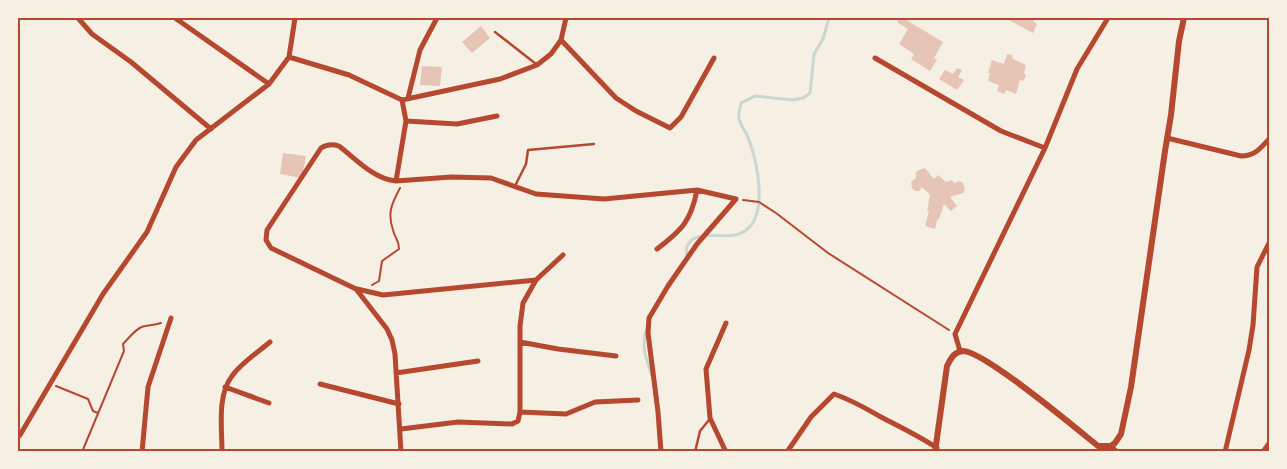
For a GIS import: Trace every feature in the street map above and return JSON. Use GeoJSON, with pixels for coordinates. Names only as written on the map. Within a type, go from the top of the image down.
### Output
{"type":"FeatureCollection","features":[{"type":"Feature","properties":{"kind":"street"},"geometry":{"type":"LineString","coordinates":[[78,18],[92,34],[131,62],[211,129]]}},
{"type":"Feature","properties":{"kind":"street"},"geometry":{"type":"LineString","coordinates":[[175,18],[269,84]]}},
{"type":"Feature","properties":{"kind":"street"},"geometry":{"type":"LineString","coordinates":[[18,437],[103,294],[147,232],[176,167],[196,140],[269,84],[289,57],[295,18]]}},
{"type":"Feature","properties":{"kind":"street"},"geometry":{"type":"LineString","coordinates":[[408,98],[420,50],[437,18]]}},
{"type":"Feature","properties":{"kind":"street"},"geometry":{"type":"LineString","coordinates":[[289,57],[349,75],[402,100],[500,79],[537,65],[550,54],[561,40],[566,18]]}},
{"type":"Feature","properties":{"kind":"street"},"geometry":{"type":"LineString","coordinates":[[960,351],[955,334],[1045,148],[1077,69],[1108,18]]}},
{"type":"Feature","properties":{"kind":"street"},"geometry":{"type":"LineString","coordinates":[[936,450],[947,366],[953,355],[960,351],[979,356],[1098,446],[1111,446],[1121,434],[1131,387],[1184,18]]}},
{"type":"Feature","properties":{"kind":"street"},"geometry":{"type":"LineString","coordinates":[[561,40],[616,98],[636,111],[670,128],[682,117],[714,58]]}},
{"type":"Feature","properties":{"kind":"street"},"geometry":{"type":"LineString","coordinates":[[875,58],[1001,131],[1045,148]]}},
{"type":"Feature","properties":{"kind":"street"},"geometry":{"type":"LineString","coordinates":[[396,181],[406,120],[402,100]]}},
{"type":"Feature","properties":{"kind":"street"},"geometry":{"type":"LineString","coordinates":[[406,120],[456,124],[497,116]]}},
{"type":"Feature","properties":{"kind":"street"},"geometry":{"type":"LineString","coordinates":[[1167,138],[1241,156],[1250,156],[1257,152],[1270,138]]}},
{"type":"Feature","properties":{"kind":"street"},"geometry":{"type":"LineString","coordinates":[[536,280],[382,295],[356,289],[271,248],[266,240],[268,230],[321,148],[325,145],[335,144],[377,176],[388,180],[404,181],[451,177],[491,178],[536,194],[604,199],[697,190],[736,199],[696,244],[649,318],[648,333],[661,452]]}},
{"type":"Feature","properties":{"kind":"street"},"geometry":{"type":"LineString","coordinates":[[657,249],[679,232],[684,225],[691,214],[697,190]]}},
{"type":"Feature","properties":{"kind":"street"},"geometry":{"type":"LineString","coordinates":[[1225,452],[1249,350],[1253,325],[1257,267],[1270,241]]}},
{"type":"Feature","properties":{"kind":"street"},"geometry":{"type":"LineString","coordinates":[[401,428],[458,422],[512,424],[518,421],[520,412],[520,342],[523,303],[536,280],[563,255]]}},
{"type":"Feature","properties":{"kind":"street"},"geometry":{"type":"LineString","coordinates":[[356,289],[376,313],[392,340],[395,354],[401,428],[401,452]]}},
{"type":"Feature","properties":{"kind":"street"},"geometry":{"type":"LineString","coordinates":[[142,452],[148,387],[171,318]]}},
{"type":"Feature","properties":{"kind":"street"},"geometry":{"type":"LineString","coordinates":[[726,323],[706,369],[710,418],[726,452]]}},
{"type":"Feature","properties":{"kind":"street"},"geometry":{"type":"LineString","coordinates":[[222,452],[222,417],[225,387],[231,376],[239,368],[270,342]]}},
{"type":"Feature","properties":{"kind":"street"},"geometry":{"type":"LineString","coordinates":[[520,342],[616,356]]}},
{"type":"Feature","properties":{"kind":"street"},"geometry":{"type":"LineString","coordinates":[[396,373],[478,361]]}},
{"type":"Feature","properties":{"kind":"street"},"geometry":{"type":"LineString","coordinates":[[320,384],[399,404]]}},
{"type":"Feature","properties":{"kind":"street"},"geometry":{"type":"LineString","coordinates":[[225,387],[270,403]]}},
{"type":"Feature","properties":{"kind":"street"},"geometry":{"type":"LineString","coordinates":[[787,452],[811,417],[834,394],[851,400],[914,433],[936,450]]}},
{"type":"Feature","properties":{"kind":"street"},"geometry":{"type":"LineString","coordinates":[[520,412],[566,414],[595,402],[638,400]]}},
{"type":"Feature","properties":{"kind":"street"},"geometry":{"type":"LineString","coordinates":[[1263,452],[1270,442]]}},
{"type":"Feature","properties":{"kind":"street"},"geometry":{"type":"LineString","coordinates":[[1111,446],[1117,452]]}},
{"type":"Feature","properties":{"kind":"lane"},"geometry":{"type":"LineString","coordinates":[[495,32],[537,65]]}},
{"type":"Feature","properties":{"kind":"lane"},"geometry":{"type":"LineString","coordinates":[[514,187],[526,164],[528,150],[594,144]]}},
{"type":"Feature","properties":{"kind":"lane"},"geometry":{"type":"LineString","coordinates":[[695,452],[700,430],[710,418]]}},
{"type":"Feature","properties":{"kind":"path"},"geometry":{"type":"LineString","coordinates":[[368,291],[373,284],[379,282],[382,261],[399,249],[399,241],[393,232],[390,215],[391,205],[404,181]]}},
{"type":"Feature","properties":{"kind":"path"},"geometry":{"type":"LineString","coordinates":[[736,199],[758,202],[776,213],[828,253],[955,334]]}},
{"type":"Feature","properties":{"kind":"path"},"geometry":{"type":"LineString","coordinates":[[82,452],[124,352],[123,344],[139,328],[147,325],[152,327],[171,318]]}},
{"type":"Feature","properties":{"kind":"path"},"geometry":{"type":"LineString","coordinates":[[51,384],[88,399],[93,411],[98,413]]}},
{"type":"Feature","properties":{"kind":"building"},"geometry":{"type":"Polygon","coordinates":[[[899,18],[903,18],[943,42],[934,58],[937,60],[930,71],[911,59],[914,54],[899,44],[908,29],[897,22],[899,18]]]}},
{"type":"Feature","properties":{"kind":"building"},"geometry":{"type":"Polygon","coordinates":[[[1005,18],[1035,18],[1033,21],[1037,24],[1033,33],[1005,18]]]}},
{"type":"Feature","properties":{"kind":"building"},"geometry":{"type":"Polygon","coordinates":[[[481,26],[490,38],[472,53],[462,42],[481,26]]]}},
{"type":"Feature","properties":{"kind":"building"},"geometry":{"type":"Polygon","coordinates":[[[1007,54],[1012,55],[1013,59],[1026,65],[1024,73],[1026,76],[1023,81],[1020,80],[1016,94],[1006,90],[1004,94],[997,91],[999,85],[988,81],[992,60],[1004,64],[1007,54]]]}},
{"type":"Feature","properties":{"kind":"building"},"geometry":{"type":"Polygon","coordinates":[[[422,66],[442,67],[440,86],[420,85],[422,66]]]}},
{"type":"Feature","properties":{"kind":"building"},"geometry":{"type":"Polygon","coordinates":[[[957,68],[962,70],[958,77],[964,80],[957,90],[939,79],[945,70],[953,74],[957,68]]]}},
{"type":"Feature","properties":{"kind":"building"},"geometry":{"type":"Polygon","coordinates":[[[283,153],[306,156],[302,178],[280,174],[283,153]]]}},
{"type":"Feature","properties":{"kind":"building"},"geometry":{"type":"Polygon","coordinates":[[[925,168],[934,179],[938,175],[946,182],[952,180],[954,183],[960,181],[963,183],[965,190],[963,193],[950,197],[957,206],[951,211],[944,204],[935,229],[925,226],[929,211],[927,211],[930,195],[922,187],[919,191],[915,191],[912,188],[911,182],[916,178],[916,172],[925,168]]]}},
{"type":"Feature","properties":{"kind":"waterway"},"geometry":{"type":"LineString","coordinates":[[686,259],[687,246],[694,239],[707,235],[727,236],[739,234],[745,231],[752,223],[757,213],[759,201],[758,174],[748,137],[739,119],[741,103],[755,96],[793,100],[803,98],[810,93],[814,54],[823,39],[829,18]]}},
{"type":"Feature","properties":{"kind":"waterway"},"geometry":{"type":"LineString","coordinates":[[647,329],[644,347],[652,376]]}}]}
